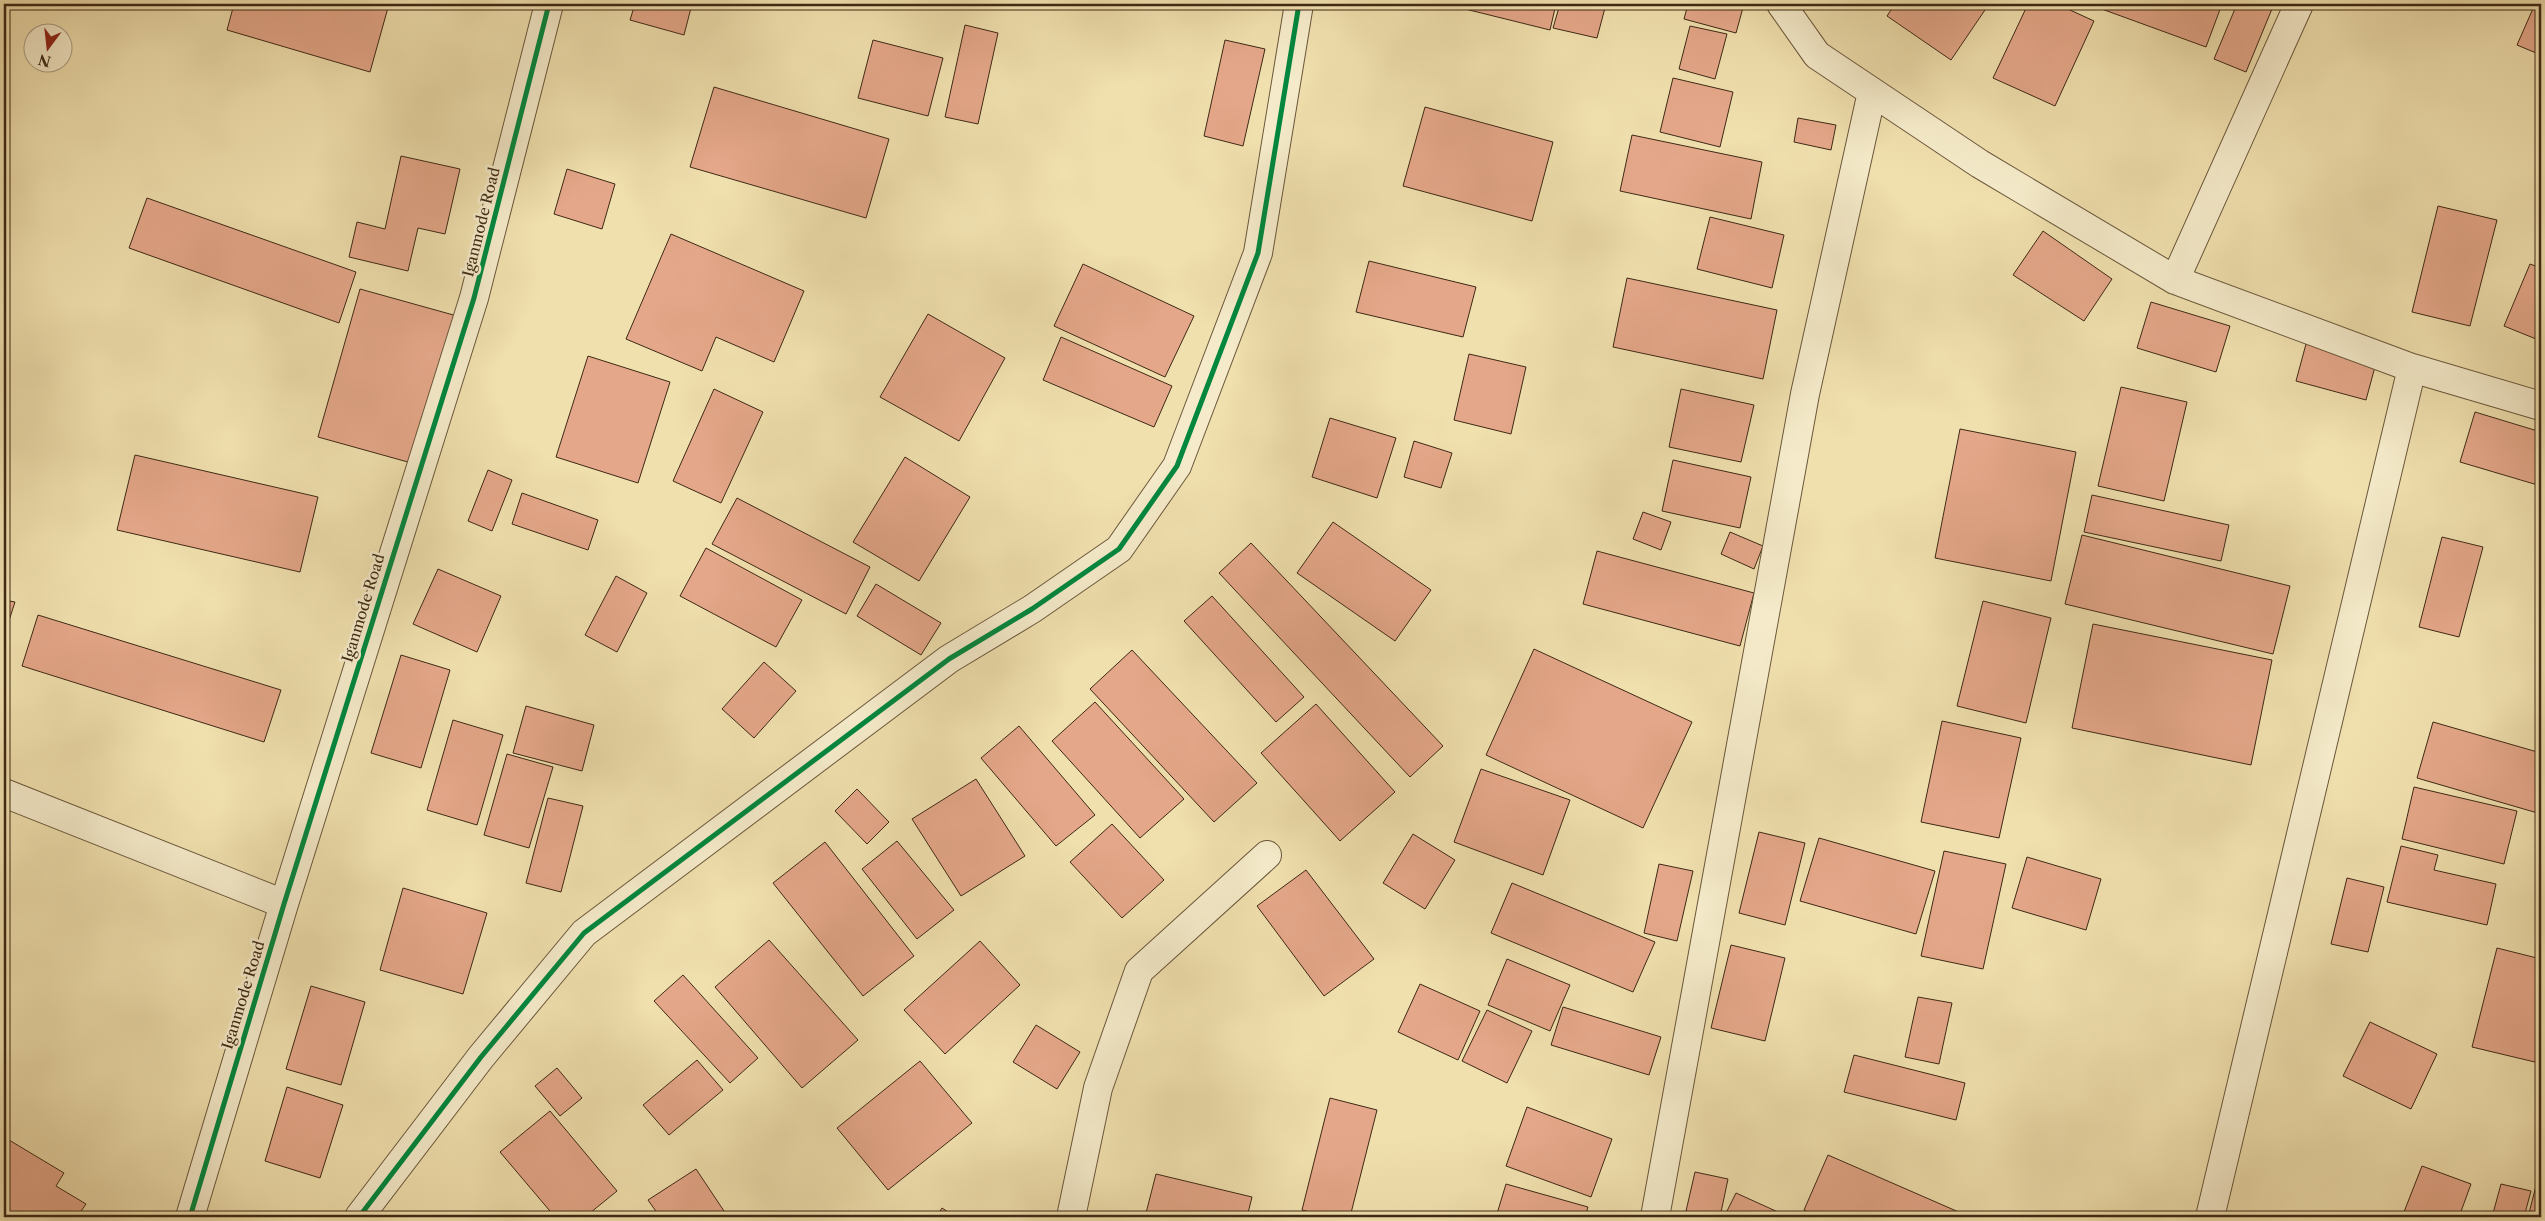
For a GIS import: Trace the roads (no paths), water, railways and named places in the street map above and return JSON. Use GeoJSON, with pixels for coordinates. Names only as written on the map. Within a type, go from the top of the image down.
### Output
{"type":"FeatureCollection","features":[{"type":"Feature","properties":{"kind":"street","name":"Iganmode Road"},"geometry":{"type":"LineString","coordinates":[[190,1217],[284,904],[474,298],[549,4]]}},
{"type":"Feature","properties":{"kind":"street"},"geometry":{"type":"LineString","coordinates":[[358,1217],[481,1057],[584,933],[949,659],[1032,609],[1120,549],[1177,466],[1258,253],[1299,4]]}},
{"type":"Feature","properties":{"kind":"street"},"geometry":{"type":"LineString","coordinates":[[1781,4],[1816,55],[1980,164],[2175,280],[2412,368],[2541,406]]}},
{"type":"Feature","properties":{"kind":"street"},"geometry":{"type":"LineString","coordinates":[[2175,280],[2299,4]]}},
{"type":"Feature","properties":{"kind":"street"},"geometry":{"type":"LineString","coordinates":[[1655,1217],[1805,394],[1872,92]]}},
{"type":"Feature","properties":{"kind":"street"},"geometry":{"type":"LineString","coordinates":[[2210,1217],[2412,368]]}},
{"type":"Feature","properties":{"kind":"street"},"geometry":{"type":"LineString","coordinates":[[4,793],[284,904]]}},
{"type":"Feature","properties":{"kind":"street"},"geometry":{"type":"LineString","coordinates":[[1071,1217],[1098,1088],[1139,971],[1268,855]]}}]}
